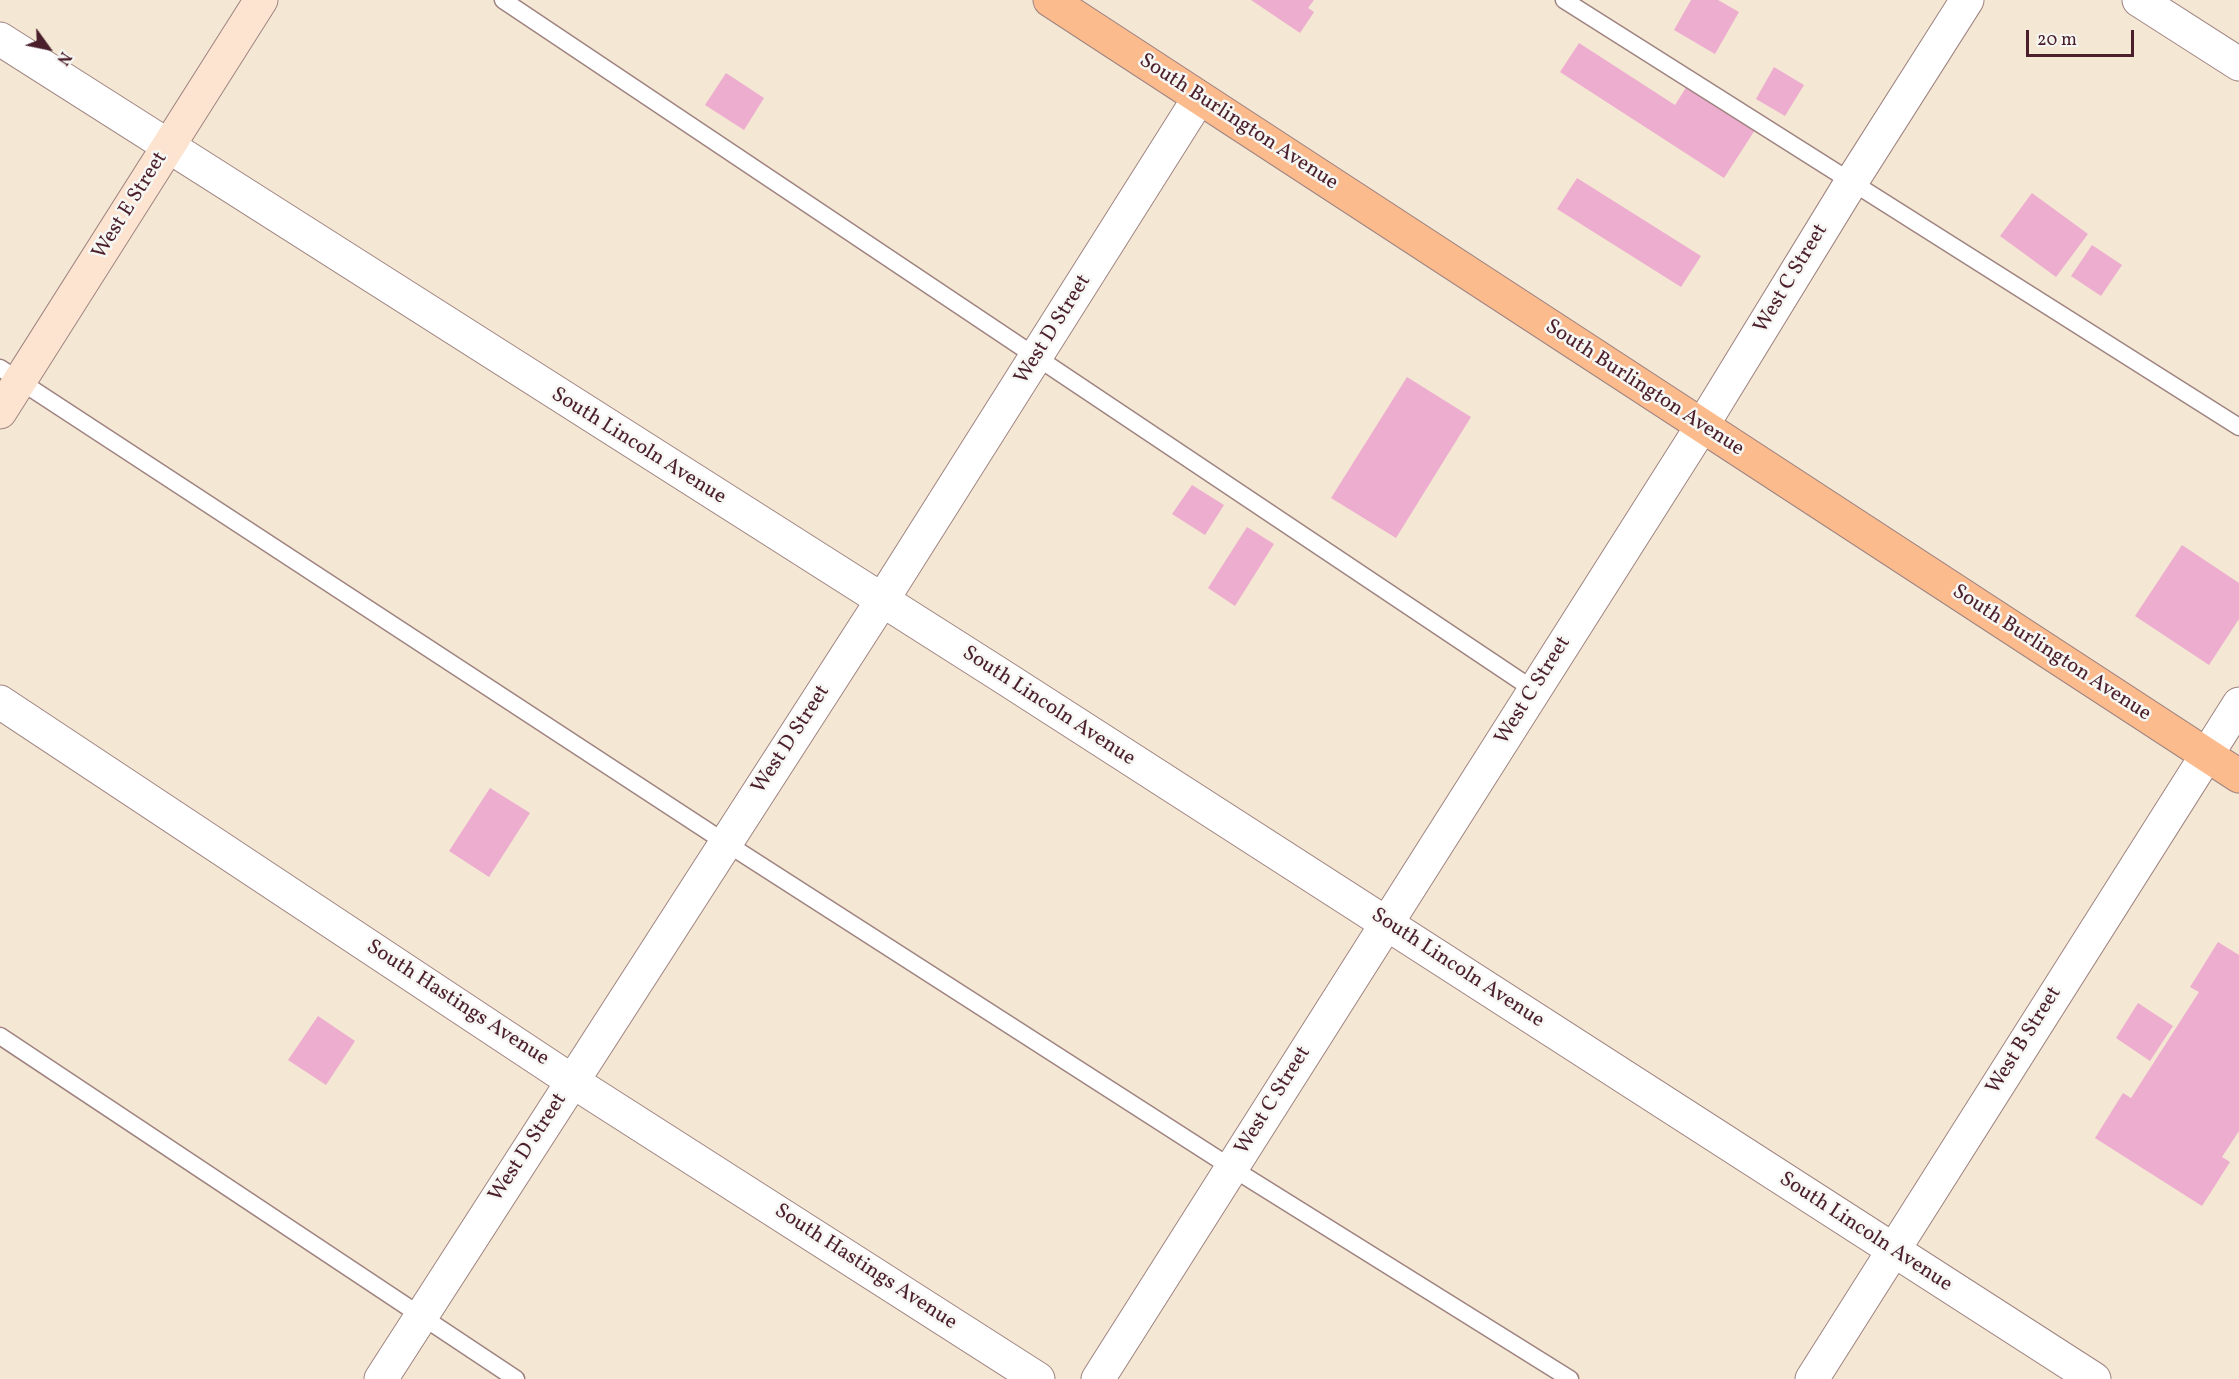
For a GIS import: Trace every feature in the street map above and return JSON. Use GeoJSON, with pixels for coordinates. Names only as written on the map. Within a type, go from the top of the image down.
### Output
{"type":"FeatureCollection","features":[{"type":"Feature","properties":{"kind":"highway","name":"South Burlington Avenue"},"geometry":{"type":"LineString","coordinates":[[1050,0],[2239,776]]}},
{"type":"Feature","properties":{"kind":"main road","name":"West E Street"},"geometry":{"type":"LineString","coordinates":[[0,412],[10,375],[168,147],[261,0]]}},
{"type":"Feature","properties":{"kind":"street","name":"West C Street"},"geometry":{"type":"LineString","coordinates":[[1098,1379],[1702,426],[1852,181],[1967,0]]}},
{"type":"Feature","properties":{"kind":"street"},"geometry":{"type":"LineString","coordinates":[[2139,0],[2239,64]]}},
{"type":"Feature","properties":{"kind":"street","name":"South Lincoln Avenue"},"geometry":{"type":"LineString","coordinates":[[0,39],[1387,924],[2094,1379]]}},
{"type":"Feature","properties":{"kind":"street","name":"West D Street"},"geometry":{"type":"LineString","coordinates":[[381,1379],[1037,358],[1199,98]]}},
{"type":"Feature","properties":{"kind":"street","name":"South Hastings Avenue"},"geometry":{"type":"LineString","coordinates":[[0,702],[572,1081],[1038,1379]]}},
{"type":"Feature","properties":{"kind":"street","name":"West B Street"},"geometry":{"type":"LineString","coordinates":[[1812,1379],[2239,704]]}},
{"type":"Feature","properties":{"kind":"lane"},"geometry":{"type":"LineString","coordinates":[[503,0],[1534,690]]}},
{"type":"Feature","properties":{"kind":"lane"},"geometry":{"type":"LineString","coordinates":[[1564,0],[2239,427]]}},
{"type":"Feature","properties":{"kind":"lane"},"geometry":{"type":"LineString","coordinates":[[10,375],[726,843],[1232,1168],[1570,1379]]}},
{"type":"Feature","properties":{"kind":"lane"},"geometry":{"type":"LineString","coordinates":[[0,1036],[516,1379]]}},
{"type":"Feature","properties":{"kind":"building"},"geometry":{"type":"Polygon","coordinates":[[[1251,0],[1314,0],[1308,8],[1314,12],[1300,33],[1251,0]]]}},
{"type":"Feature","properties":{"kind":"building"},"geometry":{"type":"Polygon","coordinates":[[[1691,0],[1718,0],[1739,12],[1715,54],[1674,30],[1691,0]]]}},
{"type":"Feature","properties":{"kind":"building"},"geometry":{"type":"Polygon","coordinates":[[[1579,43],[1675,105],[1687,86],[1755,130],[1724,178],[1560,72],[1579,43]]]}},
{"type":"Feature","properties":{"kind":"building"},"geometry":{"type":"Polygon","coordinates":[[[1774,67],[1804,85],[1785,116],[1756,99],[1774,67]]]}},
{"type":"Feature","properties":{"kind":"building"},"geometry":{"type":"Polygon","coordinates":[[[726,73],[764,98],[744,130],[705,105],[726,73]]]}},
{"type":"Feature","properties":{"kind":"building"},"geometry":{"type":"Polygon","coordinates":[[[1577,178],[1701,256],[1681,287],[1557,209],[1577,178]]]}},
{"type":"Feature","properties":{"kind":"building"},"geometry":{"type":"Polygon","coordinates":[[[2032,193],[2088,234],[2056,277],[2000,236],[2032,193]]]}},
{"type":"Feature","properties":{"kind":"building"},"geometry":{"type":"Polygon","coordinates":[[[2092,245],[2122,265],[2101,296],[2071,276],[2092,245]]]}},
{"type":"Feature","properties":{"kind":"building"},"geometry":{"type":"Polygon","coordinates":[[[1407,377],[1471,417],[1396,538],[1331,498],[1407,377]]]}},
{"type":"Feature","properties":{"kind":"building"},"geometry":{"type":"Polygon","coordinates":[[[1192,485],[1224,505],[1205,535],[1172,514],[1192,485]]]}},
{"type":"Feature","properties":{"kind":"building"},"geometry":{"type":"Polygon","coordinates":[[[1247,527],[1274,544],[1235,606],[1208,588],[1247,527]]]}},
{"type":"Feature","properties":{"kind":"building"},"geometry":{"type":"Polygon","coordinates":[[[2182,545],[2239,583],[2239,619],[2209,665],[2135,616],[2182,545]]]}},
{"type":"Feature","properties":{"kind":"building"},"geometry":{"type":"Polygon","coordinates":[[[490,788],[530,813],[489,877],[449,851],[490,788]]]}},
{"type":"Feature","properties":{"kind":"building"},"geometry":{"type":"Polygon","coordinates":[[[2218,942],[2239,955],[2239,1131],[2222,1157],[2230,1162],[2202,1206],[2095,1138],[2123,1093],[2131,1098],[2199,992],[2190,987],[2218,942]]]}},
{"type":"Feature","properties":{"kind":"building"},"geometry":{"type":"Polygon","coordinates":[[[2138,1003],[2173,1026],[2150,1061],[2116,1038],[2138,1003]]]}},
{"type":"Feature","properties":{"kind":"building"},"geometry":{"type":"Polygon","coordinates":[[[318,1016],[355,1041],[326,1085],[288,1060],[318,1016]]]}}]}
